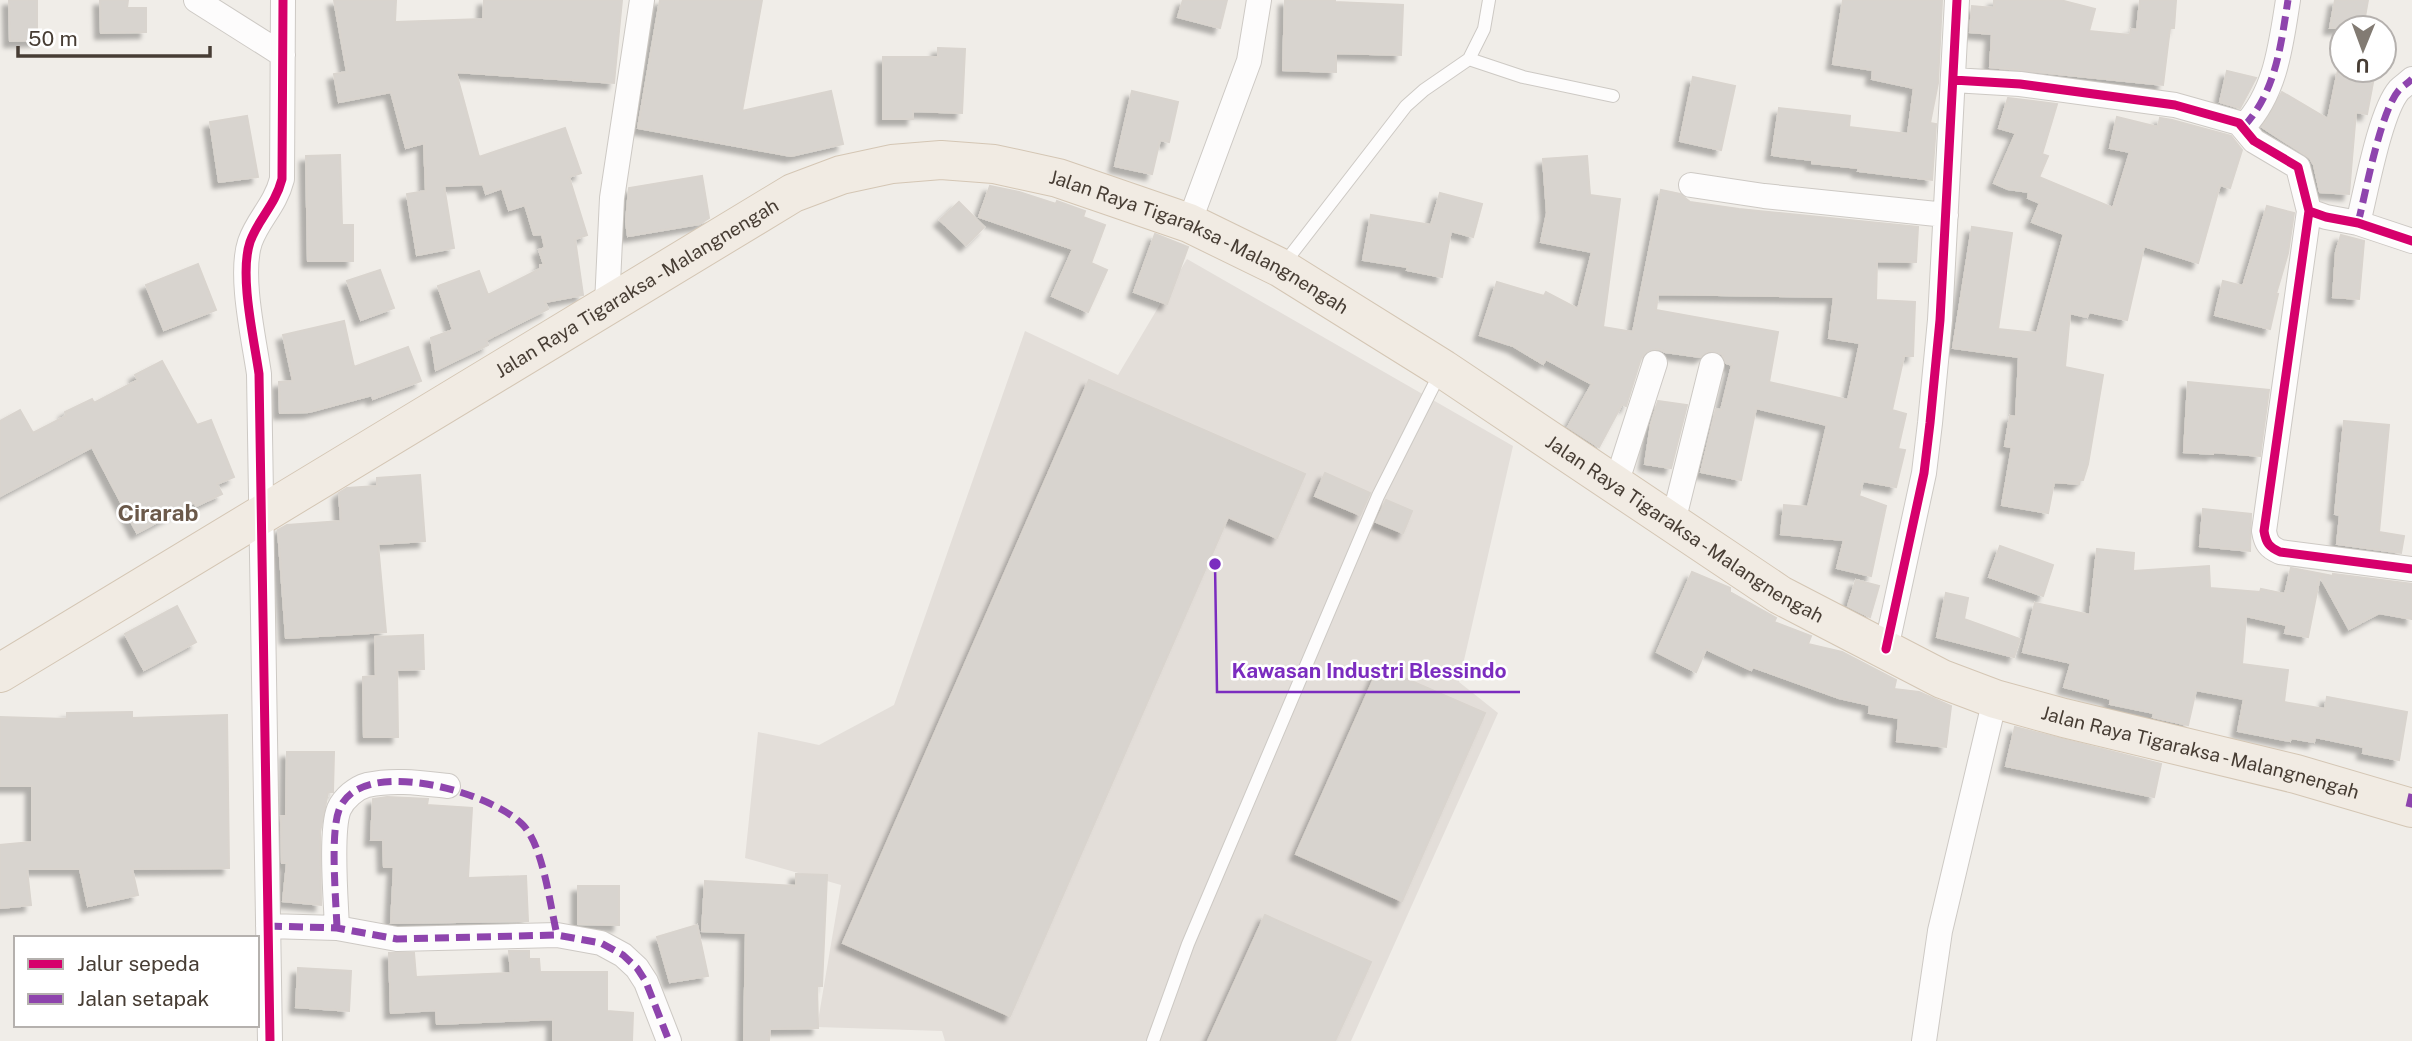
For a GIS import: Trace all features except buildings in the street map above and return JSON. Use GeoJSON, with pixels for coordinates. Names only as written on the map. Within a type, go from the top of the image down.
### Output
{"type":"FeatureCollection","features":[{"type":"Feature","properties":{"kind":"main road","name":"Jalan Raya Tigaraksa - Malangnengah"},"geometry":{"type":"LineString","coordinates":[[0,673],[793,193],[841,175],[892,164],[942,160],[994,164],[1058,178],[1189,223],[1280,268],[1443,369],[1780,595],[1942,679],[1995,699],[2142,738],[2411,803]]}},
{"type":"Feature","properties":{"kind":"street"},"geometry":{"type":"LineString","coordinates":[[196,0],[283,55]]}},
{"type":"Feature","properties":{"kind":"street"},"geometry":{"type":"LineString","coordinates":[[270,1041],[259,374],[246,258],[254,233],[277,195],[282,179],[283,0]]}},
{"type":"Feature","properties":{"kind":"street"},"geometry":{"type":"LineString","coordinates":[[607,304],[612,198],[642,0]]}},
{"type":"Feature","properties":{"kind":"street"},"geometry":{"type":"LineString","coordinates":[[1189,223],[1249,61],[1259,0]]}},
{"type":"Feature","properties":{"kind":"street"},"geometry":{"type":"LineString","coordinates":[[1886,649],[1924,473],[1940,320],[1957,0]]}},
{"type":"Feature","properties":{"kind":"street"},"geometry":{"type":"LineString","coordinates":[[2244,126],[2258,107],[2280,56],[2288,0]]}},
{"type":"Feature","properties":{"kind":"street"},"geometry":{"type":"LineString","coordinates":[[2358,223],[2389,107],[2399,91],[2412,79]]}},
{"type":"Feature","properties":{"kind":"street"},"geometry":{"type":"LineString","coordinates":[[1953,80],[2020,84],[2175,105],[2234,120],[2244,126],[2254,141],[2298,167],[2309,211],[2264,531],[2265,540],[2268,546],[2280,552],[2412,569]]}},
{"type":"Feature","properties":{"kind":"street"},"geometry":{"type":"LineString","coordinates":[[1690,185],[1763,196],[1946,215]]}},
{"type":"Feature","properties":{"kind":"street"},"geometry":{"type":"LineString","coordinates":[[2309,211],[2358,223],[2412,241]]}},
{"type":"Feature","properties":{"kind":"street"},"geometry":{"type":"LineString","coordinates":[[1616,484],[1656,363]]}},
{"type":"Feature","properties":{"kind":"street"},"geometry":{"type":"LineString","coordinates":[[1673,522],[1713,365]]}},
{"type":"Feature","properties":{"kind":"street"},"geometry":{"type":"LineString","coordinates":[[1924,1041],[1940,931],[1995,699]]}},
{"type":"Feature","properties":{"kind":"street"},"geometry":{"type":"LineString","coordinates":[[337,928],[335,829],[339,810],[345,800],[365,786],[401,781],[448,786]]}},
{"type":"Feature","properties":{"kind":"street"},"geometry":{"type":"LineString","coordinates":[[268,926],[337,928],[397,939],[557,935],[601,943],[623,955],[637,968],[651,993],[670,1041]]}},
{"type":"Feature","properties":{"kind":"lane"},"geometry":{"type":"LineString","coordinates":[[1280,268],[1406,106],[1469,59],[1484,29],[1489,0]]}},
{"type":"Feature","properties":{"kind":"lane"},"geometry":{"type":"LineString","coordinates":[[1469,59],[1523,77],[1613,96]]}},
{"type":"Feature","properties":{"kind":"lane"},"geometry":{"type":"LineString","coordinates":[[1153,1041],[1188,944],[1378,496],[1443,369]]}},
{"type":"Feature","properties":{"kind":"shaded area"},"geometry":{"type":"Polygon","coordinates":[[[1187,259],[1513,446],[1459,682],[1498,713],[1351,1041],[945,1041],[942,1031],[817,1027],[841,885],[745,858],[758,732],[819,745],[894,705],[1025,331],[1118,375],[1187,259]]]}},
{"type":"Feature","properties":{"kind":"marked path"},"geometry":{"type":"LineString","coordinates":[[2244,126],[2255,113],[2270,83],[2288,0]]}},
{"type":"Feature","properties":{"kind":"marked path"},"geometry":{"type":"LineString","coordinates":[[2358,223],[2374,153],[2386,116],[2399,90],[2412,79]]}},
{"type":"Feature","properties":{"kind":"marked path"},"geometry":{"type":"LineString","coordinates":[[337,928],[334,850],[339,810],[352,793],[372,784],[398,781],[426,784],[483,800],[522,824],[529,833],[540,860],[557,935]]}},
{"type":"Feature","properties":{"kind":"marked path"},"geometry":{"type":"LineString","coordinates":[[2409,807],[2412,794]]}},
{"type":"Feature","properties":{"kind":"marked path"},"geometry":{"type":"LineString","coordinates":[[268,926],[337,928],[397,939],[557,935],[601,943],[623,955],[637,968],[646,982],[669,1041]]}},
{"type":"Feature","properties":{"kind":"cycle path"},"geometry":{"type":"LineString","coordinates":[[270,1041],[259,374],[248,307],[246,272],[250,242],[282,179],[283,0]]}},
{"type":"Feature","properties":{"kind":"cycle path"},"geometry":{"type":"LineString","coordinates":[[1886,649],[1924,473],[1930,423],[1940,320],[1957,0]]}},
{"type":"Feature","properties":{"kind":"cycle path"},"geometry":{"type":"LineString","coordinates":[[1953,80],[2020,84],[2175,105],[2239,123],[2254,141],[2298,167],[2309,211],[2358,223],[2412,241]]}},
{"type":"Feature","properties":{"kind":"cycle path"},"geometry":{"type":"LineString","coordinates":[[2309,211],[2264,531],[2266,539],[2280,552],[2412,569]]}},
{"type":"Feature","properties":{"kind":"place","name":"Kawasan Industri Blessindo"},"geometry":{"type":"Point","coordinates":[1215,564]}},
{"type":"Feature","properties":{"kind":"district","name":"Cirarab"},"geometry":{"type":"Point","coordinates":[158,513]}}]}
